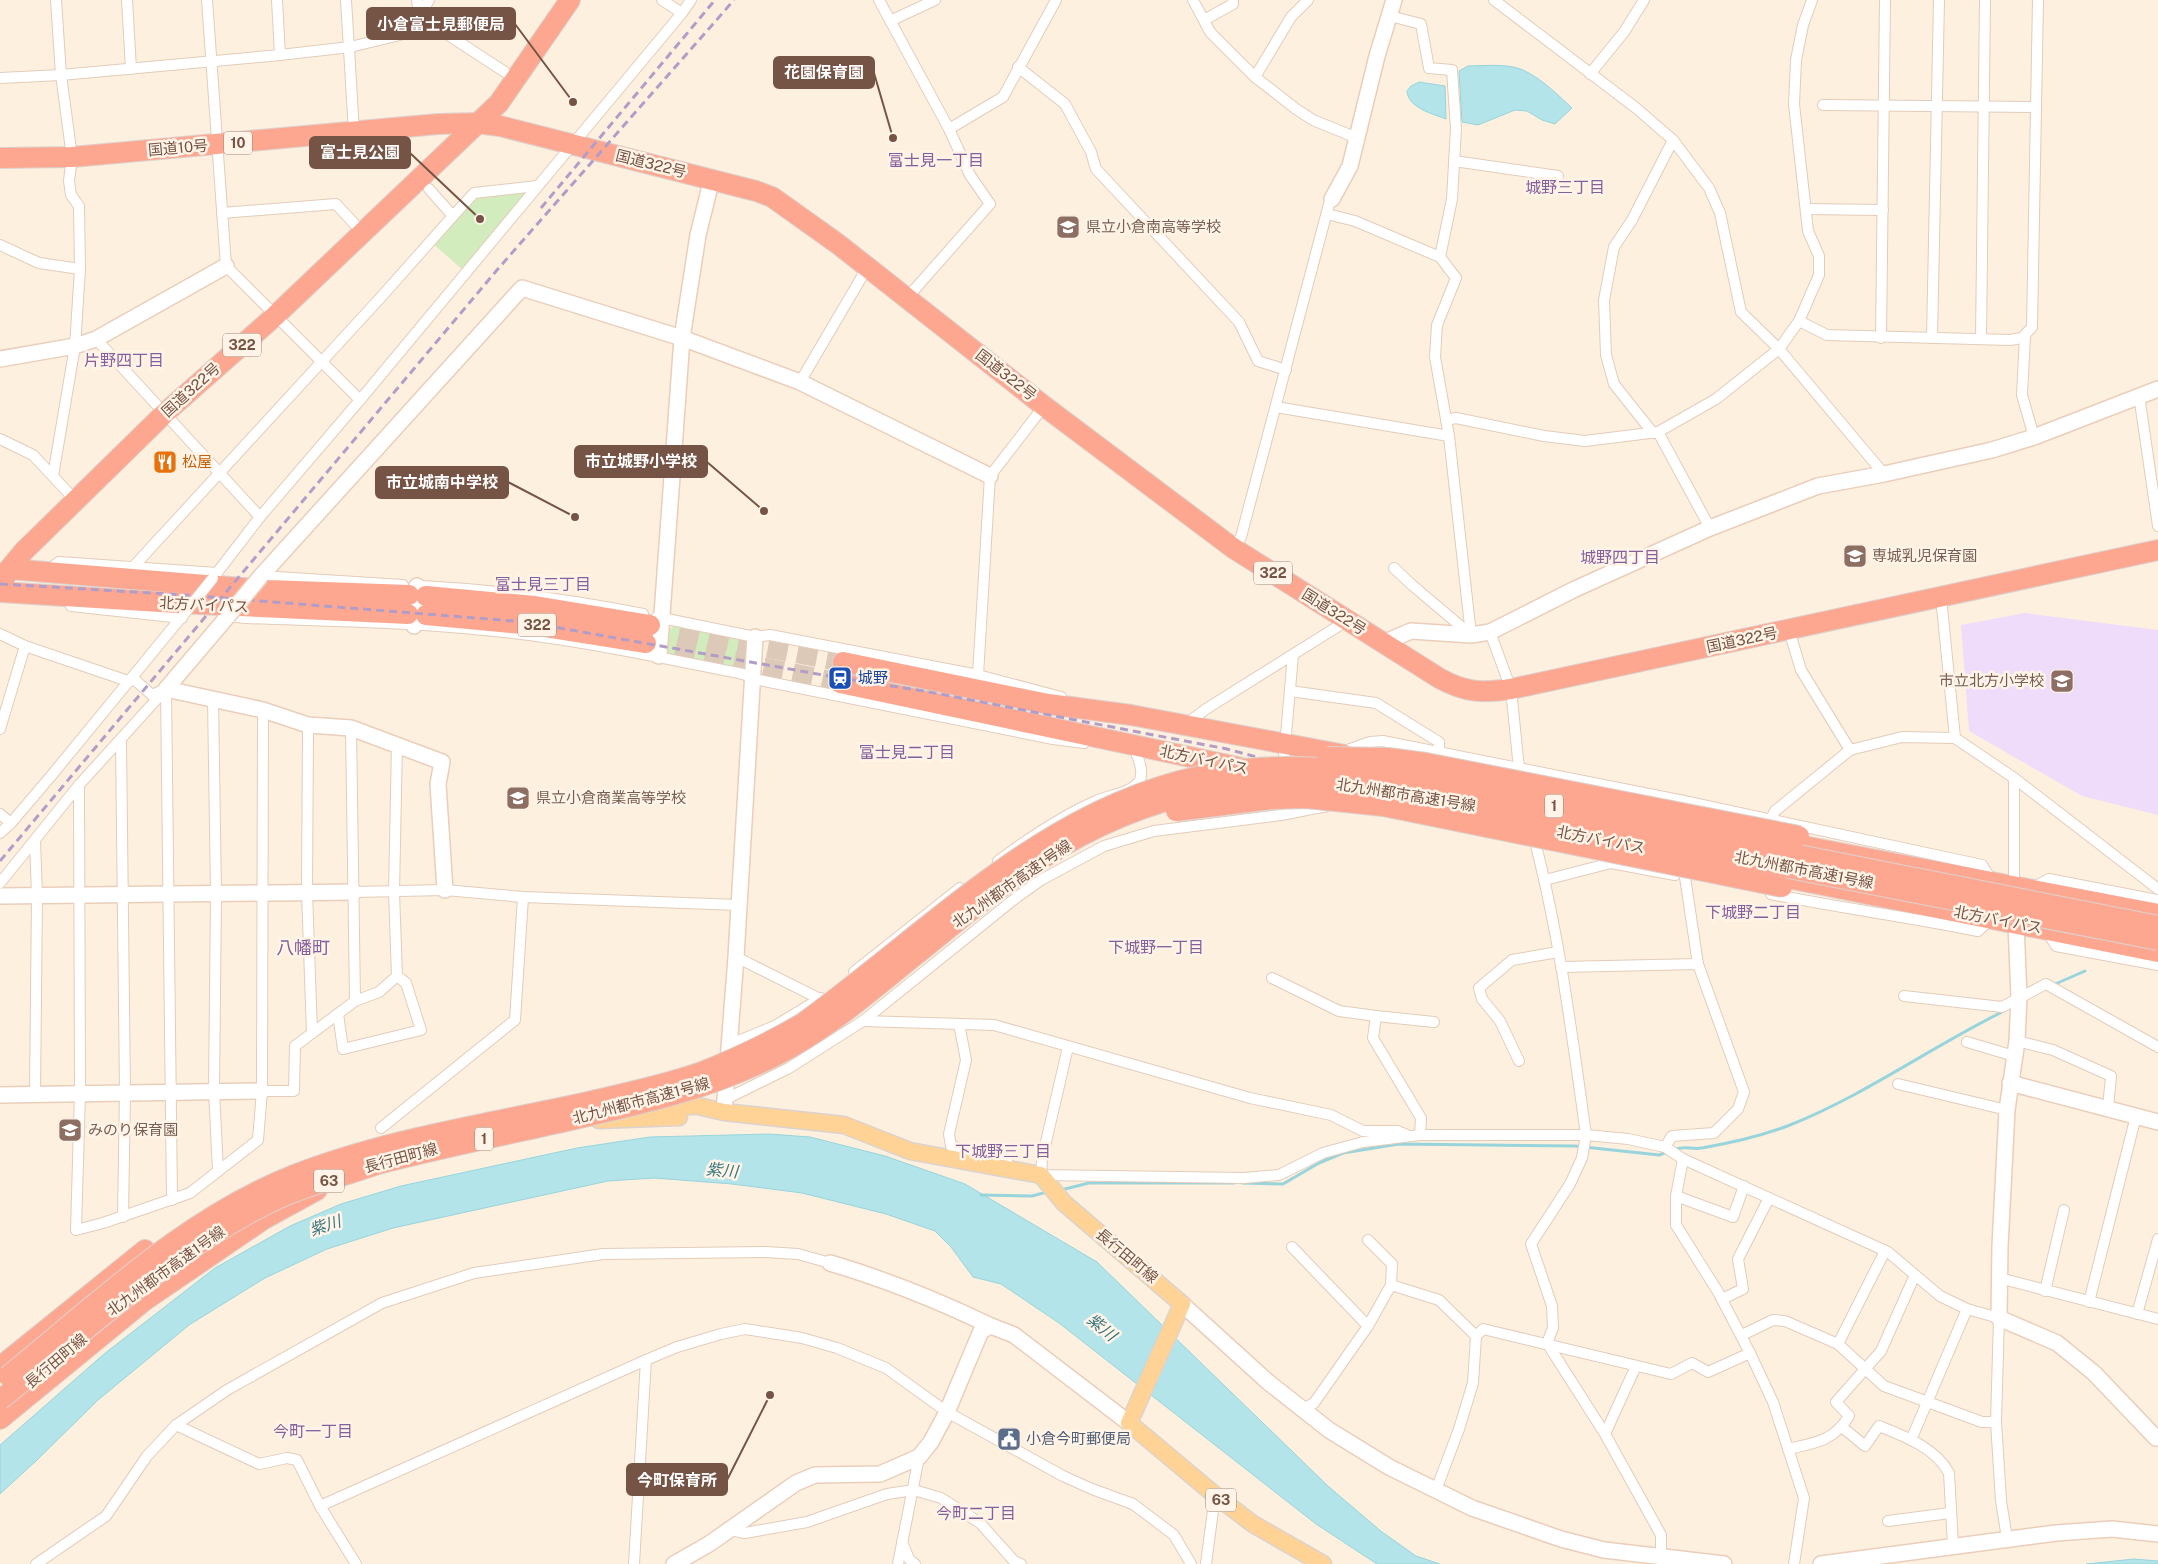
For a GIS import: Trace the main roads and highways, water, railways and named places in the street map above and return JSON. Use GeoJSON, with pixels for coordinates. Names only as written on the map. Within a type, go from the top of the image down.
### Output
{"type":"FeatureCollection","features":[{"type":"Feature","properties":{"kind":"highway"},"geometry":{"type":"LineString","coordinates":[[476,123],[485,101],[555,0]]}},
{"type":"Feature","properties":{"kind":"highway"},"geometry":{"type":"LineString","coordinates":[[476,123],[499,103],[570,0]]}},
{"type":"Feature","properties":{"kind":"highway","name":"国道10号"},"geometry":{"type":"LineString","coordinates":[[0,158],[72,157],[438,124],[476,123]]}},
{"type":"Feature","properties":{"kind":"highway","name":"国道322号"},"geometry":{"type":"LineString","coordinates":[[0,587],[5,569],[76,502],[165,413],[275,316],[476,123],[498,126],[712,178],[772,197],[838,244],[1044,406],[1233,548],[1446,681],[1465,690],[1491,692],[1511,689],[2158,550]]}},
{"type":"Feature","properties":{"kind":"highway","name":"北方バイパス"},"geometry":{"type":"LineString","coordinates":[[5,569],[267,590],[417,605]]}},
{"type":"Feature","properties":{"kind":"highway","name":"北方バイパス"},"geometry":{"type":"LineString","coordinates":[[0,592],[33,595],[417,605],[535,606],[655,636]]}},
{"type":"Feature","properties":{"kind":"highway","name":"北方バイパス"},"geometry":{"type":"LineString","coordinates":[[843,662],[1048,704],[1185,724],[1337,753],[1706,828],[1967,876],[2158,914]]}},
{"type":"Feature","properties":{"kind":"highway","name":"北方バイパス"},"geometry":{"type":"LineString","coordinates":[[840,683],[1378,797],[2158,952]]}},
{"type":"Feature","properties":{"kind":"highway"},"geometry":{"type":"LineString","coordinates":[[1133,796],[1170,780],[1206,769],[1244,762],[1285,758],[1353,756],[1388,758],[1455,768],[1868,850],[1967,876]]}},
{"type":"Feature","properties":{"kind":"highway","name":"北九州都市高速1号線"},"geometry":{"type":"LineString","coordinates":[[0,1400],[192,1248],[227,1225],[263,1206],[337,1170],[413,1140],[662,1084],[733,1060],[803,1023],[1032,847],[1068,826],[1133,796],[1197,777],[1243,769],[1313,767],[1388,774],[2158,926]]}},
{"type":"Feature","properties":{"kind":"highway","name":"北九州都市高速1号線"},"geometry":{"type":"LineString","coordinates":[[0,1381],[152,1259],[186,1234],[257,1191],[337,1170],[378,1164],[406,1156],[665,1098],[739,1073],[775,1056],[843,1013],[980,904],[1039,861],[1072,841],[1138,810],[1173,799],[1244,785],[1281,782],[1352,785],[1430,797],[2158,940]]}},
{"type":"Feature","properties":{"kind":"highway"},"geometry":{"type":"LineString","coordinates":[[980,904],[1073,846],[1106,830],[1148,816],[1200,807],[1272,799],[1306,798],[1382,806],[1782,887],[1880,897]]}},
{"type":"Feature","properties":{"kind":"highway"},"geometry":{"type":"LineString","coordinates":[[0,1366],[145,1250],[192,1220],[254,1188],[294,1171],[337,1170]]}},
{"type":"Feature","properties":{"kind":"highway"},"geometry":{"type":"LineString","coordinates":[[0,1419],[144,1301],[337,1170]]}},
{"type":"Feature","properties":{"kind":"main road","name":"長行田町線"},"geometry":{"type":"LineString","coordinates":[[0,1381],[151,1257],[179,1237],[238,1201],[304,1170],[340,1157],[466,1127],[611,1106],[725,1106],[844,1125],[910,1150],[1041,1175],[1064,1203],[1180,1310],[1131,1420],[1215,1495],[1253,1524],[1322,1564]]}},
{"type":"Feature","properties":{"kind":"main road","name":"長行田町線"},"geometry":{"type":"LineString","coordinates":[[0,1407],[161,1276],[204,1245],[278,1202],[360,1169],[469,1141],[604,1120],[698,1116],[725,1106]]}},
{"type":"Feature","properties":{"kind":"water"},"geometry":{"type":"Polygon","coordinates":[[[1468,66],[1503,66],[1523,70],[1543,82],[1572,108],[1555,124],[1542,120],[1527,111],[1515,110],[1478,125],[1462,122],[1459,71],[1468,66]]]}},
{"type":"Feature","properties":{"kind":"water"},"geometry":{"type":"Polygon","coordinates":[[[1419,82],[1445,86],[1446,119],[1422,110],[1408,97],[1407,91],[1411,86],[1419,82]]]}},
{"type":"Feature","properties":{"kind":"water","name":"紫川"},"geometry":{"type":"Polygon","coordinates":[[[769,1134],[810,1137],[885,1156],[965,1184],[1097,1262],[1329,1487],[1382,1532],[1416,1556],[1440,1564],[1377,1564],[1316,1524],[1059,1323],[1001,1284],[973,1277],[951,1247],[935,1231],[886,1214],[802,1193],[732,1184],[654,1178],[608,1181],[393,1228],[327,1249],[265,1278],[189,1325],[98,1400],[0,1494],[0,1445],[104,1354],[215,1268],[290,1226],[341,1204],[401,1186],[577,1148],[650,1137],[769,1134]]]}},
{"type":"Feature","properties":{"kind":"water"},"geometry":{"type":"Polygon","coordinates":[[[2134,1559],[2158,1561],[2158,1564],[2086,1564],[2134,1559]]]}},
{"type":"Feature","properties":{"kind":"waterway"},"geometry":{"type":"LineString","coordinates":[[2053,985],[2085,971]]}},
{"type":"Feature","properties":{"kind":"waterway"},"geometry":{"type":"LineString","coordinates":[[1673,1150],[1724,1144],[1790,1125],[1845,1100],[2004,1011]]}},
{"type":"Feature","properties":{"kind":"waterway"},"geometry":{"type":"LineString","coordinates":[[1242,1183],[1283,1184],[1319,1163],[1343,1153],[1399,1144],[1575,1146],[1659,1155],[1667,1152]]}},
{"type":"Feature","properties":{"kind":"waterway"},"geometry":{"type":"LineString","coordinates":[[1061,1190],[1089,1183],[1234,1183]]}},
{"type":"Feature","properties":{"kind":"waterway"},"geometry":{"type":"LineString","coordinates":[[981,1195],[1032,1196],[1047,1192]]}},
{"type":"Feature","properties":{"kind":"tunnel"},"geometry":{"type":"LineString","coordinates":[[650,625],[843,662]]}},
{"type":"Feature","properties":{"kind":"tunnel"},"geometry":{"type":"LineString","coordinates":[[646,643],[840,683]]}},
{"type":"Feature","properties":{"kind":"railway"},"geometry":{"type":"LineString","coordinates":[[541,208],[715,0]]}},
{"type":"Feature","properties":{"kind":"railway"},"geometry":{"type":"LineString","coordinates":[[0,861],[497,270],[734,0]]}},
{"type":"Feature","properties":{"kind":"railway"},"geometry":{"type":"LineString","coordinates":[[0,584],[185,595],[526,622],[840,678],[924,691],[1227,749],[1293,767],[1853,887],[2158,945]]}},
{"type":"Feature","properties":{"kind":"place","name":"小倉富士見郵便局"},"geometry":{"type":"Point","coordinates":[573,102]}},
{"type":"Feature","properties":{"kind":"place","name":"花園保育園"},"geometry":{"type":"Point","coordinates":[893,138]}},
{"type":"Feature","properties":{"kind":"place","name":"富士見公園"},"geometry":{"type":"Point","coordinates":[480,219]}},
{"type":"Feature","properties":{"kind":"place","name":"県立小倉南高等学校"},"geometry":{"type":"Point","coordinates":[1068,227]}},
{"type":"Feature","properties":{"kind":"place","name":"松屋"},"geometry":{"type":"Point","coordinates":[165,462]}},
{"type":"Feature","properties":{"kind":"place","name":"市立城野小学校"},"geometry":{"type":"Point","coordinates":[764,511]}},
{"type":"Feature","properties":{"kind":"place","name":"市立城南中学校"},"geometry":{"type":"Point","coordinates":[575,517]}},
{"type":"Feature","properties":{"kind":"place","name":"専城乳児保育園"},"geometry":{"type":"Point","coordinates":[1855,556]}},
{"type":"Feature","properties":{"kind":"place","name":"城野"},"geometry":{"type":"Point","coordinates":[840,678]}},
{"type":"Feature","properties":{"kind":"place","name":"市立北方小学校"},"geometry":{"type":"Point","coordinates":[2062,681]}},
{"type":"Feature","properties":{"kind":"place","name":"県立小倉商業高等学校"},"geometry":{"type":"Point","coordinates":[518,798]}},
{"type":"Feature","properties":{"kind":"place","name":"みのり保育園"},"geometry":{"type":"Point","coordinates":[70,1130]}},
{"type":"Feature","properties":{"kind":"place","name":"今町保育所"},"geometry":{"type":"Point","coordinates":[770,1395]}},
{"type":"Feature","properties":{"kind":"place","name":"小倉今町郵便局"},"geometry":{"type":"Point","coordinates":[1009,1439]}},
{"type":"Feature","properties":{"kind":"district","name":"富士見一丁目"},"geometry":{"type":"Point","coordinates":[936,160]}},
{"type":"Feature","properties":{"kind":"district","name":"城野三丁目"},"geometry":{"type":"Point","coordinates":[1565,187]}},
{"type":"Feature","properties":{"kind":"district","name":"片野四丁目"},"geometry":{"type":"Point","coordinates":[124,360]}},
{"type":"Feature","properties":{"kind":"district","name":"城野四丁目"},"geometry":{"type":"Point","coordinates":[1620,557]}},
{"type":"Feature","properties":{"kind":"district","name":"富士見三丁目"},"geometry":{"type":"Point","coordinates":[543,584]}},
{"type":"Feature","properties":{"kind":"district","name":"富士見二丁目"},"geometry":{"type":"Point","coordinates":[907,752]}},
{"type":"Feature","properties":{"kind":"district","name":"下城野二丁目"},"geometry":{"type":"Point","coordinates":[1753,912]}},
{"type":"Feature","properties":{"kind":"district","name":"下城野一丁目"},"geometry":{"type":"Point","coordinates":[1156,947]}},
{"type":"Feature","properties":{"kind":"district","name":"八幡町"},"geometry":{"type":"Point","coordinates":[303,948]}},
{"type":"Feature","properties":{"kind":"district","name":"下城野三丁目"},"geometry":{"type":"Point","coordinates":[1003,1151]}},
{"type":"Feature","properties":{"kind":"district","name":"今町一丁目"},"geometry":{"type":"Point","coordinates":[313,1431]}},
{"type":"Feature","properties":{"kind":"district","name":"今町二丁目"},"geometry":{"type":"Point","coordinates":[976,1513]}}]}
